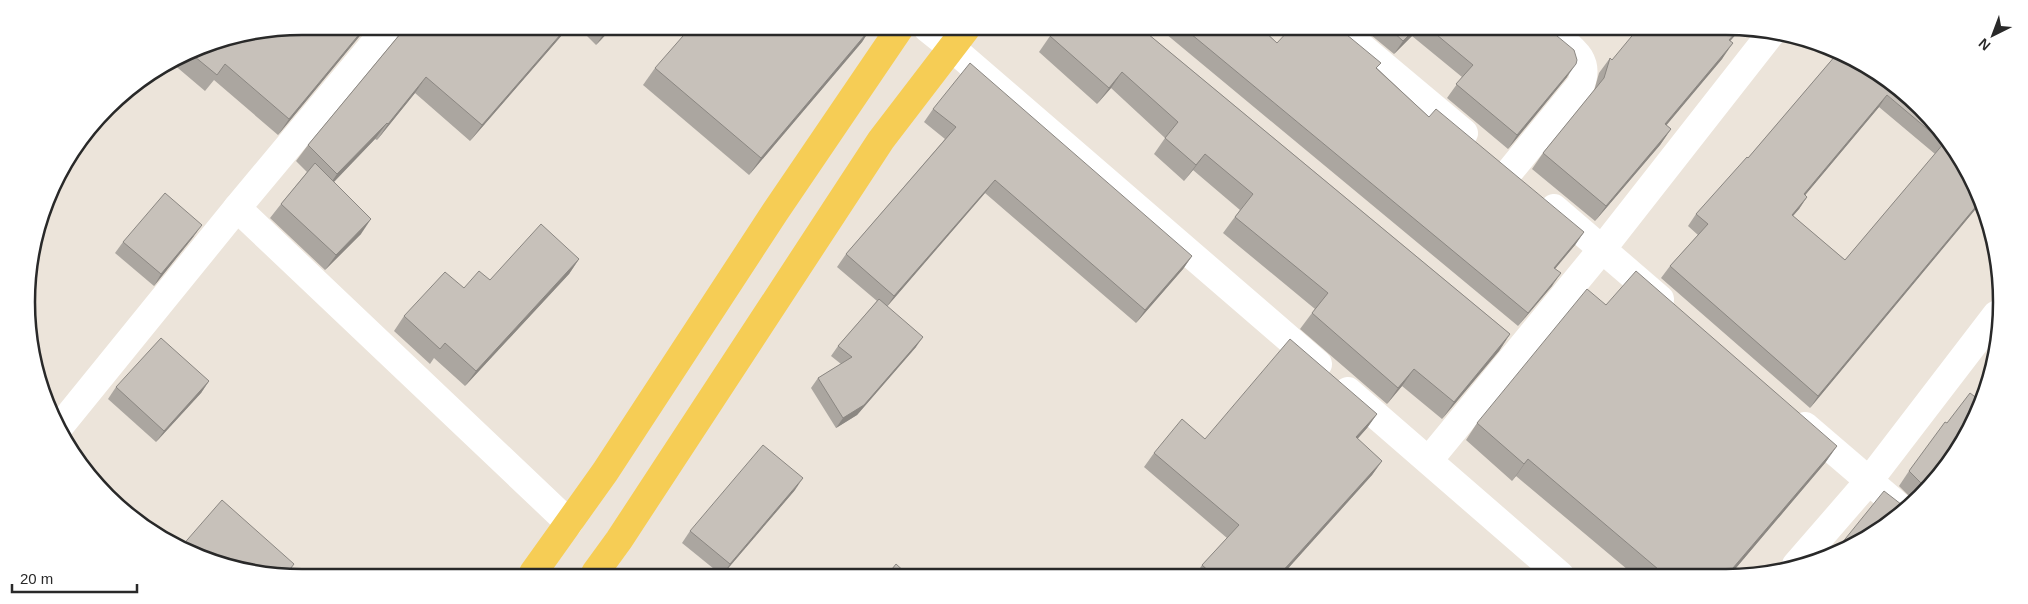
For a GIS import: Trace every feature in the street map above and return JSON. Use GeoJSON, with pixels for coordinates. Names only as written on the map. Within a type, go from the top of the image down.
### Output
{"type":"FeatureCollection","features":[{"type":"Feature","properties":{"kind":"main road"},"geometry":{"type":"LineString","coordinates":[[536,569],[605,472],[775,212],[895,35]]}},
{"type":"Feature","properties":{"kind":"main road"},"geometry":{"type":"LineString","coordinates":[[598,569],[624,532],[880,140],[959,38]]}},
{"type":"Feature","properties":{"kind":"street"},"geometry":{"type":"LineString","coordinates":[[64,422],[381,35]]}},
{"type":"Feature","properties":{"kind":"street"},"geometry":{"type":"LineString","coordinates":[[1347,35],[1603,248],[1676,313]]}},
{"type":"Feature","properties":{"kind":"street"},"geometry":{"type":"LineString","coordinates":[[1510,171],[1581,84],[1584,76],[1584,66],[1580,56],[1555,35]]}},
{"type":"Feature","properties":{"kind":"street"},"geometry":{"type":"LineString","coordinates":[[959,38],[1553,569]]}},
{"type":"Feature","properties":{"kind":"street"},"geometry":{"type":"LineString","coordinates":[[1429,460],[1513,342],[1603,248],[1768,38]]}},
{"type":"Feature","properties":{"kind":"street"},"geometry":{"type":"LineString","coordinates":[[237,208],[569,523]]}},
{"type":"Feature","properties":{"kind":"street"},"geometry":{"type":"LineString","coordinates":[[1802,558],[1868,482],[1992,320]]}},
{"type":"Feature","properties":{"kind":"street"},"geometry":{"type":"LineString","coordinates":[[1787,410],[1898,506]]}},
{"type":"Feature","properties":{"kind":"building"},"geometry":{"type":"Polygon","coordinates":[[[359,35],[289,119],[225,64],[217,75],[195,57],[233,44],[267,37],[359,35]]]}},
{"type":"Feature","properties":{"kind":"building"},"geometry":{"type":"Polygon","coordinates":[[[399,35],[560,35],[482,125],[426,77],[388,124],[337,174],[308,145],[399,35]]]}},
{"type":"Feature","properties":{"kind":"building"},"geometry":{"type":"Polygon","coordinates":[[[684,35],[865,35],[761,158],[655,68],[684,35]]]}},
{"type":"Feature","properties":{"kind":"building"},"geometry":{"type":"Polygon","coordinates":[[[1149,35],[1510,334],[1454,402],[1414,369],[1398,388],[1312,313],[1328,293],[1235,217],[1253,194],[1205,154],[1196,165],[1165,138],[1178,122],[1122,72],[1109,88],[1050,36],[1149,35]]]}},
{"type":"Feature","properties":{"kind":"building"},"geometry":{"type":"Polygon","coordinates":[[[1192,35],[1268,35],[1277,43],[1284,35],[1347,35],[1381,63],[1376,68],[1429,117],[1436,109],[1584,232],[1554,268],[1561,273],[1528,313],[1192,35]]]}},
{"type":"Feature","properties":{"kind":"building"},"geometry":{"type":"Polygon","coordinates":[[[1396,35],[1409,35],[1403,41],[1396,35]]]}},
{"type":"Feature","properties":{"kind":"building"},"geometry":{"type":"Polygon","coordinates":[[[1437,35],[1556,35],[1574,50],[1577,60],[1576,64],[1517,135],[1456,84],[1473,65],[1437,35]]]}},
{"type":"Feature","properties":{"kind":"building"},"geometry":{"type":"Polygon","coordinates":[[[1633,35],[1733,35],[1729,40],[1733,43],[1665,124],[1671,129],[1606,206],[1543,153],[1604,78],[1610,58],[1612,60],[1633,35]]]}},
{"type":"Feature","properties":{"kind":"building"},"geometry":{"type":"Polygon","coordinates":[[[1834,58],[1860,71],[1889,90],[1915,113],[1935,135],[1887,95],[1804,194],[1807,197],[1792,215],[1845,260],[1942,145],[1957,169],[1976,207],[1818,396],[1670,266],[1708,224],[1696,214],[1834,58]]]}},
{"type":"Feature","properties":{"kind":"building"},"geometry":{"type":"Polygon","coordinates":[[[970,63],[1192,256],[1145,310],[995,180],[894,296],[846,254],[956,127],[933,109],[970,63]]]}},
{"type":"Feature","properties":{"kind":"building"},"geometry":{"type":"Polygon","coordinates":[[[315,163],[371,219],[336,255],[281,204],[315,163]]]}},
{"type":"Feature","properties":{"kind":"building"},"geometry":{"type":"Polygon","coordinates":[[[165,193],[202,225],[161,274],[123,242],[165,193]]]}},
{"type":"Feature","properties":{"kind":"building"},"geometry":{"type":"Polygon","coordinates":[[[541,224],[579,259],[476,371],[445,343],[440,349],[404,316],[445,272],[464,288],[479,271],[490,280],[541,224]]]}},
{"type":"Feature","properties":{"kind":"building"},"geometry":{"type":"Polygon","coordinates":[[[1636,271],[1837,446],[1732,569],[1658,569],[1528,459],[1524,464],[1477,423],[1587,289],[1606,305],[1636,271]]]}},
{"type":"Feature","properties":{"kind":"building"},"geometry":{"type":"Polygon","coordinates":[[[879,299],[923,337],[864,405],[843,418],[818,378],[852,357],[838,346],[879,299]]]}},
{"type":"Feature","properties":{"kind":"building"},"geometry":{"type":"Polygon","coordinates":[[[161,338],[209,381],[164,431],[116,387],[161,338]]]}},
{"type":"Feature","properties":{"kind":"building"},"geometry":{"type":"Polygon","coordinates":[[[1290,339],[1377,414],[1356,437],[1382,461],[1285,569],[1206,569],[1202,565],[1239,525],[1154,453],[1182,419],[1205,439],[1290,339]]]}},
{"type":"Feature","properties":{"kind":"building"},"geometry":{"type":"Polygon","coordinates":[[[1970,393],[1976,397],[1957,436],[1938,465],[1922,484],[1909,471],[1945,422],[1947,423],[1970,393]]]}},
{"type":"Feature","properties":{"kind":"building"},"geometry":{"type":"Polygon","coordinates":[[[763,445],[803,478],[730,564],[690,531],[763,445]]]}},
{"type":"Feature","properties":{"kind":"building"},"geometry":{"type":"Polygon","coordinates":[[[1884,491],[1901,504],[1874,524],[1843,541],[1884,491]]]}},
{"type":"Feature","properties":{"kind":"building"},"geometry":{"type":"Polygon","coordinates":[[[222,500],[294,564],[291,568],[250,564],[216,555],[186,542],[222,500]]]}},
{"type":"Feature","properties":{"kind":"building"},"geometry":{"type":"Polygon","coordinates":[[[896,564],[902,569],[892,569],[896,564]]]}}]}
